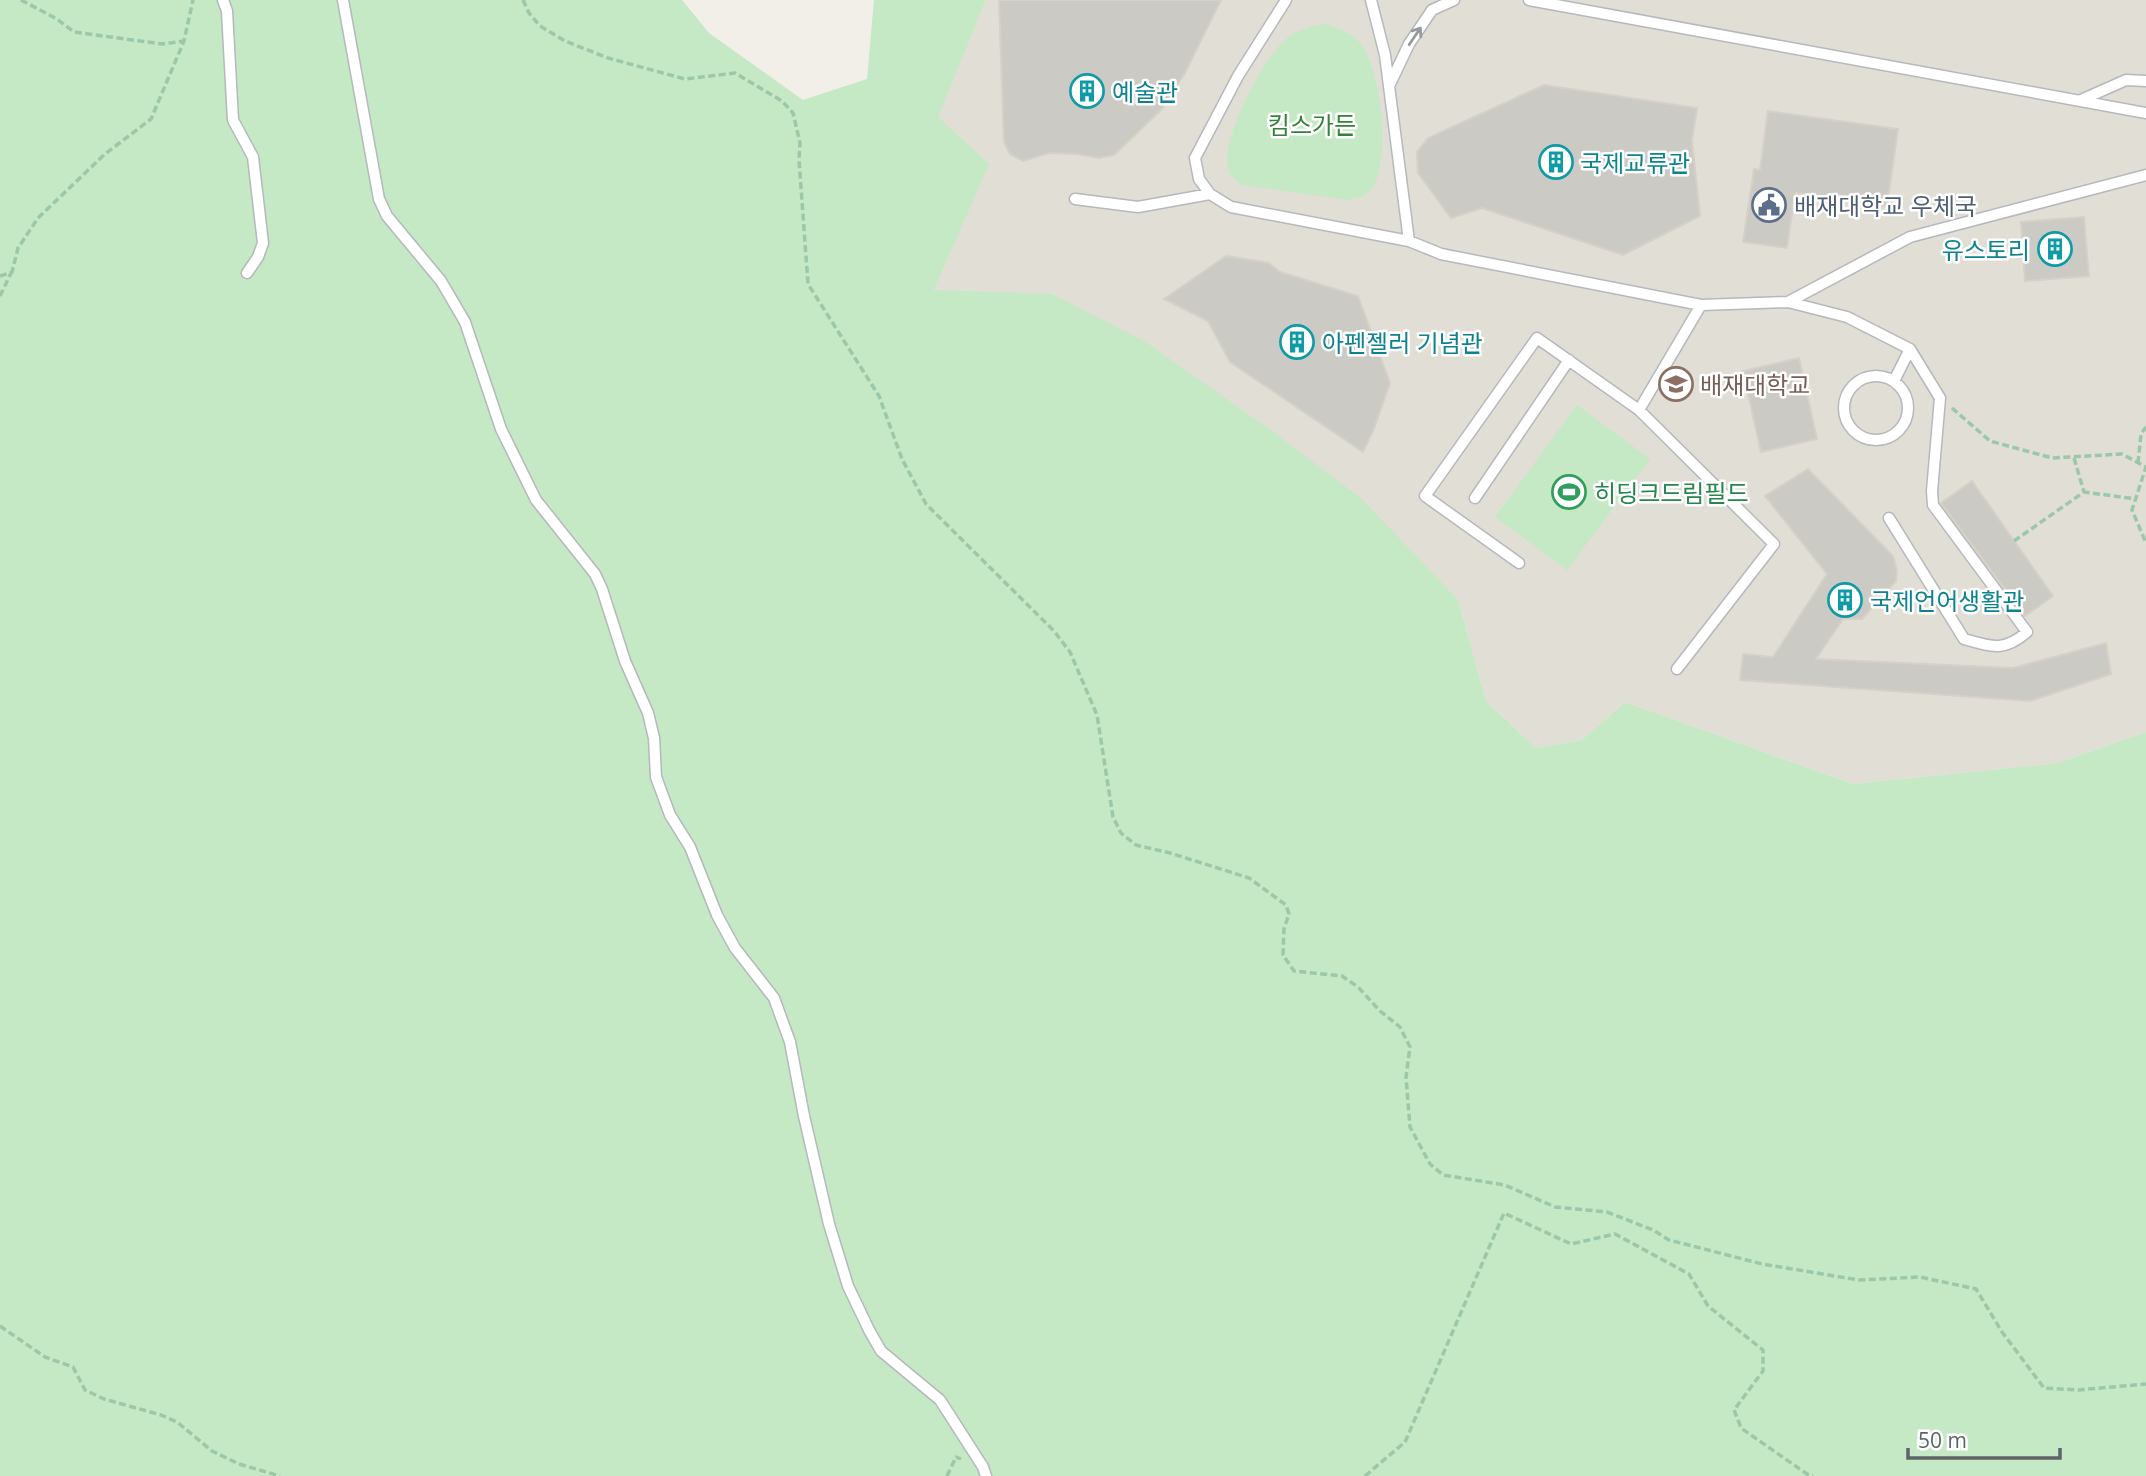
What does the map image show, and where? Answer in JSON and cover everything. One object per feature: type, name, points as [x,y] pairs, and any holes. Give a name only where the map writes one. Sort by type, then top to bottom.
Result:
[{"type":"lane","points":[[223,0],[227,11],[233,120],[253,157],[263,243],[258,257],[247,273]]},
{"type":"lane","points":[[343,0],[379,199],[387,216],[441,281],[465,322],[501,429],[536,500],[595,574],[603,589],[625,661],[648,713],[654,738],[656,777],[670,815],[690,847],[735,948],[774,998],[790,1042],[829,1224],[848,1286],[881,1351],[940,1400],[986,1476]]},
{"type":"lane","points":[[1286,0],[1238,76],[1195,158],[1199,179],[1210,194],[1231,207],[1409,241],[1441,254],[1701,305],[1788,302],[1847,317],[1910,349],[1940,398],[1931,491],[1933,505],[2027,632],[2013,645],[1989,646],[1965,639],[1889,518]]},
{"type":"lane","points":[[1371,0],[1390,85],[1409,241]]},
{"type":"lane","points":[[1390,85],[1409,44],[1432,10],[1454,0]]},
{"type":"lane","points":[[1529,0],[2146,113]]},
{"type":"lane","points":[[2081,101],[2126,80],[2146,81]]},
{"type":"lane","points":[[1788,302],[1910,237],[2146,175]]},
{"type":"lane","points":[[1075,199],[1138,207],[1210,194]]},
{"type":"lane","points":[[1639,410],[1701,305]]},
{"type":"lane","points":[[1519,563],[1425,496],[1537,338],[1639,410],[1774,544],[1677,669]]},
{"type":"lane","points":[[1894,382],[1910,349]]},
{"type":"lane","points":[[1475,498],[1569,360]]},
{"type":"lane","points":[[1873,376],[1894,382],[1901,389],[1907,408],[1901,427],[1893,435],[1873,440],[1855,432],[1844,414],[1847,393],[1863,379],[1873,376]]},
{"type":"path","points":[[22,0],[57,19],[74,32],[162,44],[184,41]]},
{"type":"path","points":[[0,296],[12,272],[18,248],[38,218],[105,154],[151,119],[184,41],[192,0]]},
{"type":"path","points":[[523,0],[540,26],[565,41],[608,58],[685,79],[735,73],[782,101],[793,114],[800,143],[808,284],[879,396],[902,459],[926,503],[1054,631],[1070,652],[1097,715],[1113,817],[1121,833],[1136,845],[1249,878],[1286,905],[1289,914],[1284,929],[1283,955],[1294,971],[1342,976],[1358,987],[1380,1011],[1400,1027],[1410,1047],[1406,1077],[1410,1127],[1436,1170],[1443,1175],[1504,1185],[1555,1207],[1607,1212],[1653,1230],[1669,1240],[1762,1264],[1859,1280],[1920,1277],[1976,1289],[2002,1332],[2044,1388],[2078,1390],[2146,1384]]},
{"type":"path","points":[[0,276],[12,272]]},
{"type":"path","points":[[1940,398],[1990,441],[2052,458],[2122,454],[2146,467],[2132,510],[2146,543]]},
{"type":"path","points":[[2138,463],[2141,434],[2146,427]]},
{"type":"path","points":[[2074,457],[2084,492]]},
{"type":"path","points":[[2014,541],[2084,492],[2136,499]]},
{"type":"path","points":[[1366,1476],[1405,1442],[1504,1213],[1572,1244],[1615,1234],[1689,1274],[1708,1306],[1763,1350],[1763,1371],[1734,1410],[1741,1428],[1813,1476]]},
{"type":"path","points":[[0,1326],[45,1357],[73,1367],[85,1390],[104,1399],[177,1422],[212,1451],[239,1464],[280,1476]]},
{"type":"path","points":[[947,1476],[956,1457]]},
{"type":"shaded area","name":"배재대학교","points":[[986,0],[2146,0],[2146,732],[2058,763],[1853,784],[1625,702],[1582,740],[1536,748],[1486,701],[1458,600],[934,290],[988,164],[937,117]]},
{"type":"green space","points":[[0,0],[682,0],[709,33],[803,100],[867,79],[874,0],[986,0],[938,117],[989,164],[934,290],[1052,294],[1144,341],[1268,428],[1362,499],[1458,600],[1486,701],[1536,748],[1582,740],[1625,702],[1853,784],[2058,763],[2146,732],[2146,1476],[0,1476]]},
{"type":"green space","name":"킴스가든","points":[[1327,24],[1347,32],[1360,42],[1375,77],[1381,115],[1382,153],[1373,188],[1360,197],[1348,200],[1242,185],[1227,168],[1228,150],[1239,114],[1258,75],[1280,45],[1291,35],[1309,27]]},
{"type":"green space","name":"히딩크드림필드","points":[[1577,405],[1650,459],[1567,570],[1495,517]]},
{"type":"building","name":"예술관","points":[[999,0],[1221,0],[1185,73],[1161,110],[1114,155],[1099,158],[1049,153],[1023,161],[1010,154],[1004,142]]},
{"type":"building","name":"국제교류관","points":[[1544,85],[1697,108],[1692,140],[1700,216],[1623,255],[1482,208],[1451,218],[1418,173],[1417,152],[1428,138]]},
{"type":"building","points":[[1768,111],[1898,129],[1887,206],[1795,193],[1787,248],[1743,242],[1754,169],[1760,170]]},
{"type":"building","name":"유스토리","points":[[2084,217],[2089,276],[2025,281],[2021,222]]},
{"type":"building","name":"아펜젤러 기념관","points":[[1226,256],[1269,263],[1280,272],[1358,296],[1390,383],[1363,452],[1230,362],[1208,321],[1164,299]]},
{"type":"building","points":[[1799,358],[1817,439],[1761,452],[1743,371]]},
{"type":"building","name":"국제언어생활관","points":[[1808,469],[1893,556],[1897,570],[1896,581],[1862,619],[1843,619],[1816,659],[2013,668],[2106,643],[2111,674],[2030,701],[1740,680],[1743,654],[1773,657],[1827,574],[1765,496]]},
{"type":"building","points":[[1972,481],[2053,596],[2025,616],[1941,503]]},
{"type":"place","name":"예술관","points":[[1087,91]]},
{"type":"place","name":"국제교류관","points":[[1556,162]]},
{"type":"place","name":"배재대학교 우체국","points":[[1769,205]]},
{"type":"place","name":"유스토리","points":[[2055,249]]},
{"type":"place","name":"아펜젤러 기념관","points":[[1297,342]]},
{"type":"place","name":"배재대학교","points":[[1676,384]]},
{"type":"place","name":"히딩크드림필드","points":[[1569,492]]},
{"type":"place","name":"국제언어생활관","points":[[1845,600]]}]
